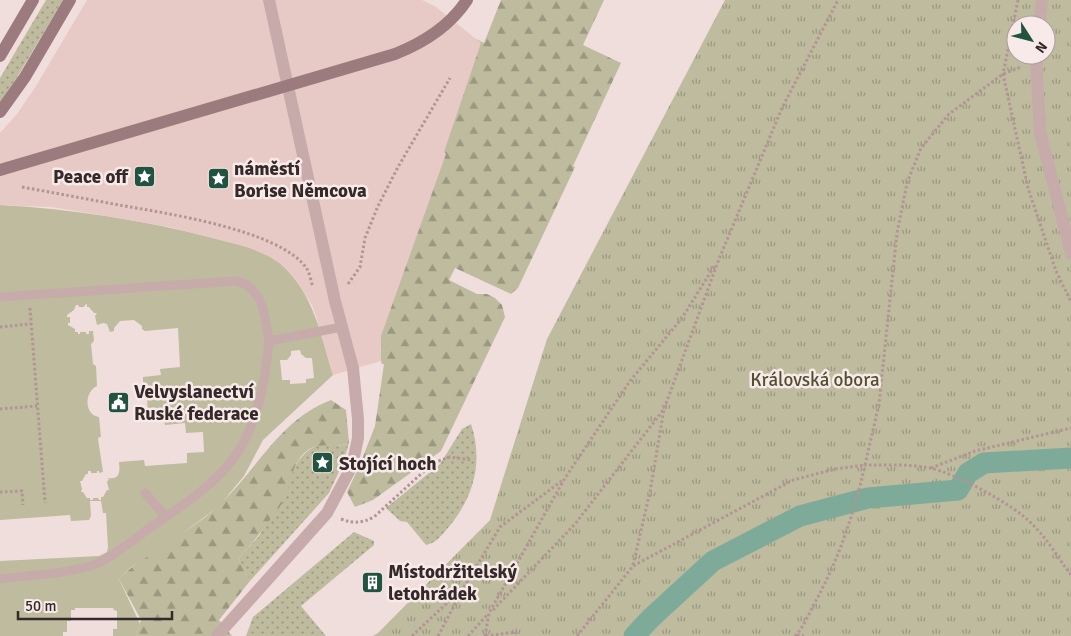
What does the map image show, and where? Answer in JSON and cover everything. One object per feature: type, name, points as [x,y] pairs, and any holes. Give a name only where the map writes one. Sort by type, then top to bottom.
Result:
[{"type":"street","points":[[0,56],[33,0]]},
{"type":"street","points":[[0,112],[25,77],[70,0]]},
{"type":"street","points":[[217,636],[228,630],[327,513],[352,466],[358,438],[353,368],[335,301],[270,0]]},
{"type":"street","points":[[0,170],[288,87],[409,49],[428,38],[451,19],[467,0]]},
{"type":"street","points":[[1040,15],[1042,0]]},
{"type":"street","points":[[1036,65],[1040,132],[1071,254]]},
{"type":"lane","points":[[0,297],[236,281],[250,286],[256,293],[262,305],[268,341],[262,388],[256,413],[233,459],[216,478],[166,517],[94,565],[55,573],[0,579]]},
{"type":"lane","points":[[268,341],[342,327]]},
{"type":"lane","points":[[144,493],[166,517]]},
{"type":"path","points":[[633,566],[650,492],[664,409],[719,259],[782,108],[838,0]]},
{"type":"path","points":[[1018,0],[1003,74],[1028,188],[1056,271],[1071,302]]},
{"type":"path","points":[[812,37],[817,40]]},
{"type":"path","points":[[804,636],[796,635],[828,579],[841,548],[860,488],[879,404],[897,233],[907,183],[921,148],[949,114],[1003,74],[1022,65]]},
{"type":"path","points":[[335,301],[360,267],[365,238],[378,206],[398,166],[450,78]]},
{"type":"path","points":[[22,187],[176,215],[229,228],[262,239],[282,249],[307,269]]},
{"type":"path","points":[[516,636],[516,632],[486,636],[489,613],[565,478],[630,381],[682,318],[719,259]]},
{"type":"path","points":[[29,295],[44,503]]},
{"type":"path","points":[[0,326],[31,324]]},
{"type":"path","points":[[0,409],[37,406]]},
{"type":"path","points":[[468,636],[575,524],[664,409]]},
{"type":"path","points":[[930,468],[975,451],[1071,428]]},
{"type":"path","points":[[356,524],[374,517],[433,463],[450,457],[472,460]]},
{"type":"path","points":[[578,636],[633,566],[793,480],[835,469],[865,465],[930,468],[955,476],[1012,508],[1032,523],[1071,575]]},
{"type":"path","points":[[438,636],[464,587],[500,527],[565,478]]},
{"type":"path","points":[[0,492],[22,491],[23,504]]},
{"type":"path","points":[[412,636],[464,587]]},
{"type":"green space","points":[[46,0],[63,0],[16,79],[0,102],[0,78]]},
{"type":"green space","points":[[501,0],[604,0],[583,45],[621,63],[518,288],[511,294],[455,268],[449,280],[477,294],[487,294],[495,298],[502,305],[505,317],[441,451],[373,500],[355,507],[347,492],[375,426],[384,364],[381,361],[367,283],[476,39],[484,43]]},
{"type":"green space","name":"Královská obora","points":[[725,0],[1071,0],[1071,636],[373,636],[490,520],[547,339]]},
{"type":"green space","points":[[0,205],[54,209],[107,216],[213,238],[268,255],[294,277],[315,317],[333,375],[263,440],[244,476],[219,506],[175,539],[130,568],[119,579],[140,624],[136,636],[113,636],[113,629],[117,629],[117,611],[113,608],[75,608],[75,610],[71,610],[71,621],[67,621],[67,632],[63,632],[63,636],[0,636],[0,561],[99,556],[107,552],[108,547],[106,513],[103,513],[101,501],[90,501],[91,516],[89,520],[71,521],[70,515],[0,520]],"holes":[[[87,304],[87,307],[94,313],[97,313],[95,316],[97,325],[107,324],[110,332],[114,331],[114,328],[120,321],[134,320],[145,331],[178,328],[180,367],[160,369],[161,375],[143,377],[143,382],[146,383],[148,414],[145,414],[146,420],[164,419],[165,425],[185,423],[186,433],[203,432],[204,452],[187,453],[187,463],[145,466],[144,460],[119,462],[118,474],[114,478],[107,478],[109,479],[107,482],[109,490],[101,497],[101,500],[98,498],[93,498],[93,500],[87,498],[81,492],[80,481],[88,474],[88,471],[91,471],[91,473],[103,472],[98,439],[101,437],[99,417],[94,415],[88,408],[90,393],[97,386],[96,366],[93,364],[91,344],[94,341],[93,331],[89,331],[89,334],[86,334],[86,332],[78,334],[78,332],[75,332],[75,329],[68,325],[70,317],[67,317],[76,305],[84,307]],[[300,350],[301,354],[306,358],[312,358],[314,378],[306,379],[306,383],[290,384],[290,380],[282,380],[280,360],[287,360],[291,355],[291,351]]]},
{"type":"green space","points":[[331,400],[346,410],[349,443],[313,447],[303,455],[293,472],[283,502],[238,559],[250,581],[219,620],[232,636],[136,636],[141,620],[119,579],[143,559],[195,525],[219,505],[283,433],[313,409]]},
{"type":"green space","points":[[471,424],[475,438],[476,453],[474,480],[464,505],[456,517],[440,537],[426,545],[407,522],[400,521],[386,508],[440,464],[462,429]]},
{"type":"green space","points":[[349,443],[343,463],[329,493],[250,581],[238,559],[259,536],[298,461],[315,446]]},
{"type":"green space","points":[[354,532],[374,541],[374,545],[301,606],[326,636],[246,636],[253,617]]},
{"type":"shaded area","name":"náměstí Borise Němcova","points":[[87,0],[422,0],[436,7],[481,43],[444,152],[446,154],[381,336],[381,361],[333,375],[312,305],[298,283],[283,265],[247,247],[169,227],[101,215],[51,207],[0,205],[0,133],[17,114],[36,86]]},
{"type":"waterway","points":[[634,636],[713,561],[800,516],[868,498],[958,490],[968,473],[984,463],[1071,458]]},
{"type":"place","name":"Peace off","points":[[144,176]]},
{"type":"place","name":"náměstí Borise Němcova","points":[[218,179]]},
{"type":"place","name":"Velvyslanectví Ruské federace","points":[[118,402]]},
{"type":"place","name":"Stojící hoch","points":[[323,463]]},
{"type":"place","name":"Místodržitelský letohrádek","points":[[372,582]]}]
